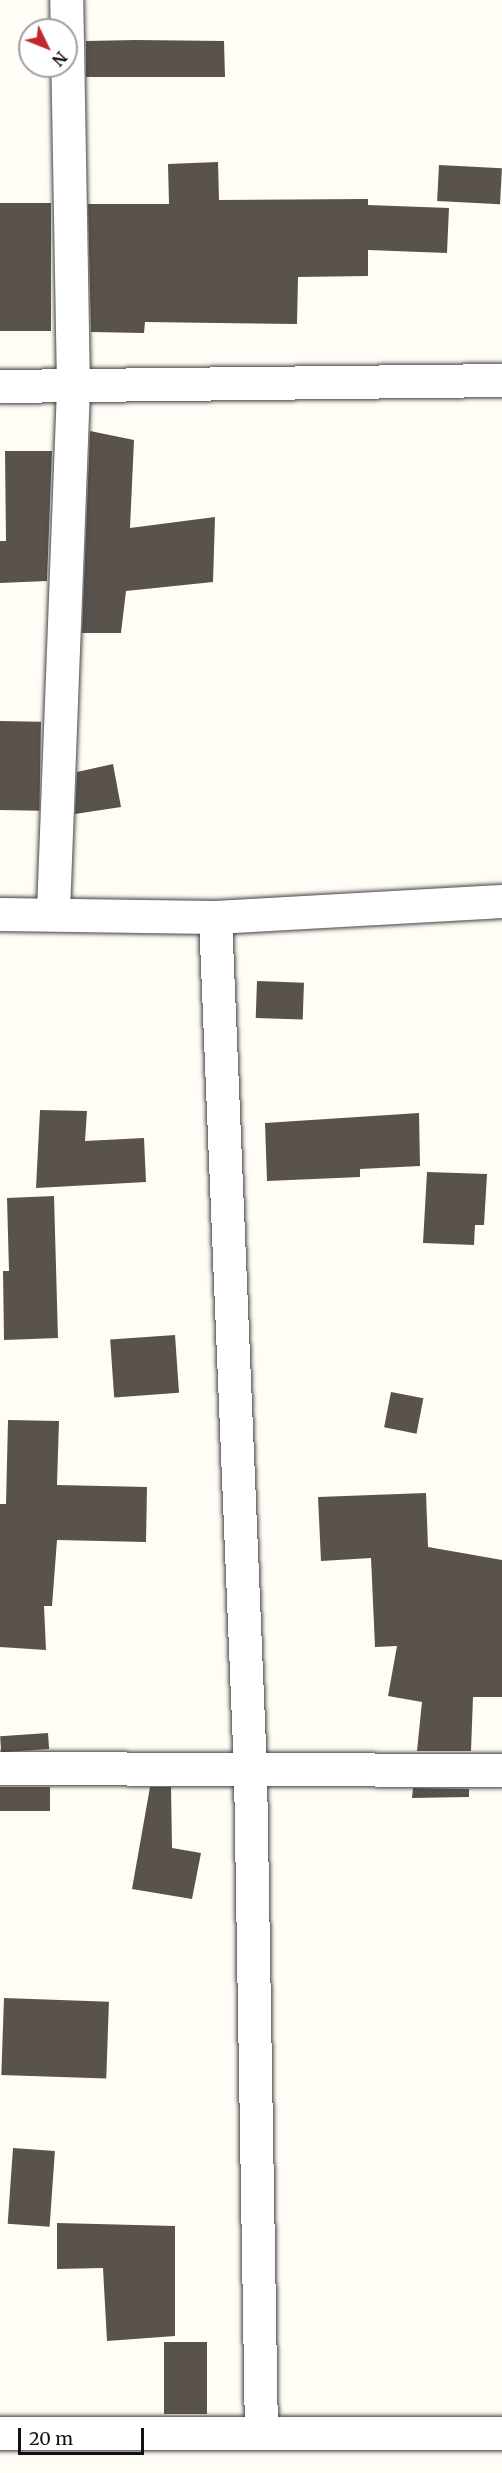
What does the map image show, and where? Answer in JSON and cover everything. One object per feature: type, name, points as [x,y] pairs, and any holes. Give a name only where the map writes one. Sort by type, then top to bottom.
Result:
[{"type":"street","points":[[53,911],[73,387],[66,0]]},
{"type":"street","points":[[0,386],[73,387],[502,380]]},
{"type":"street","points":[[0,914],[53,911],[215,917],[502,901]]},
{"type":"street","points":[[215,917],[250,1770],[261,2432]]},
{"type":"street","points":[[0,1768],[502,1770]]},
{"type":"street","points":[[0,2433],[502,2433]]},
{"type":"building","points":[[86,41],[224,41],[225,77],[86,77]]},
{"type":"building","points":[[218,162],[219,200],[368,199],[368,205],[449,208],[447,253],[368,250],[368,276],[298,277],[297,324],[145,322],[144,333],[91,332],[88,204],[169,204],[168,164]]},
{"type":"building","points":[[439,165],[502,168],[500,204],[437,201]]},
{"type":"building","points":[[0,203],[51,203],[51,331],[0,331]]},
{"type":"building","points":[[90,431],[134,440],[130,528],[215,517],[213,582],[126,591],[121,633],[82,633]]},
{"type":"building","points":[[5,451],[52,451],[47,581],[0,583],[0,541],[6,541]]},
{"type":"building","points":[[0,721],[41,722],[39,811],[0,810]]},
{"type":"building","points":[[113,764],[121,807],[75,814],[77,772]]},
{"type":"building","points":[[257,981],[304,983],[303,1020],[256,1018]]},
{"type":"building","points":[[40,1110],[87,1111],[85,1141],[144,1138],[146,1182],[36,1188]]},
{"type":"building","points":[[419,1113],[420,1166],[360,1169],[360,1177],[267,1181],[265,1123]]},
{"type":"building","points":[[427,1172],[487,1174],[484,1225],[475,1225],[474,1245],[423,1243]]},
{"type":"building","points":[[54,1196],[58,1338],[4,1340],[3,1271],[9,1271],[7,1198]]},
{"type":"building","points":[[175,1335],[179,1393],[114,1397],[110,1340]]},
{"type":"building","points":[[391,1392],[423,1398],[417,1434],[384,1427]]},
{"type":"building","points":[[8,1420],[59,1421],[57,1485],[147,1487],[146,1542],[57,1540],[52,1606],[44,1606],[46,1650],[0,1647],[0,1504],[6,1504]]},
{"type":"building","points":[[426,1493],[428,1547],[502,1560],[502,1697],[473,1697],[471,1751],[417,1751],[422,1702],[388,1696],[397,1646],[375,1647],[371,1558],[321,1561],[318,1497]]},
{"type":"building","points":[[48,1733],[49,1749],[1,1752],[0,1736]]},
{"type":"building","points":[[0,1787],[50,1787],[50,1811],[0,1811]]},
{"type":"building","points":[[150,1787],[171,1787],[172,1848],[201,1853],[192,1899],[132,1889]]},
{"type":"building","points":[[413,1788],[469,1789],[469,1797],[412,1798]]},
{"type":"building","points":[[4,1998],[109,2002],[106,2079],[1,2075]]},
{"type":"building","points":[[13,2148],[55,2151],[50,2227],[8,2224]]},
{"type":"building","points":[[57,2223],[175,2226],[175,2336],[107,2341],[103,2268],[57,2269]]},
{"type":"building","points":[[164,2342],[207,2342],[207,2414],[164,2414]]}]
